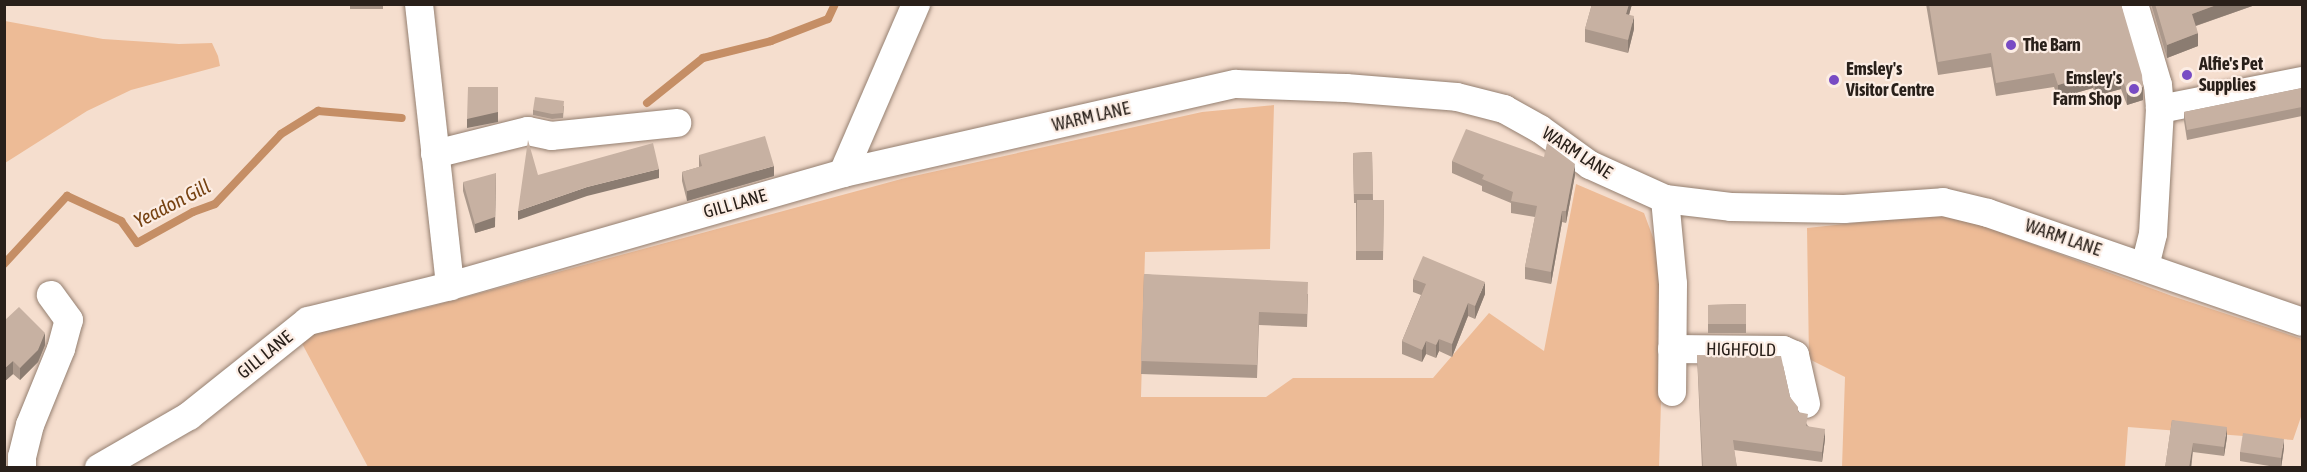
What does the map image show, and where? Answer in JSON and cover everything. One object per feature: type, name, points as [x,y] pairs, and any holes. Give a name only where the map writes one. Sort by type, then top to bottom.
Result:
[{"type":"street","points":[[843,173],[916,4]]},
{"type":"street","points":[[2134,4],[2158,85],[2160,109],[2152,234],[2145,267]]},
{"type":"street","points":[[420,12],[450,286]]},
{"type":"street","points":[[2160,109],[2302,81]]},
{"type":"street","name":"WARM LANE","points":[[843,173],[1236,84],[1457,97],[1504,109],[1540,129],[1590,165],[1665,199],[1731,207],[1821,208],[1943,202],[1988,213],[2302,322]]},
{"type":"street","points":[[435,154],[528,131],[551,136],[677,123]]},
{"type":"street","name":"GILL LANE","points":[[99,468],[189,416],[308,321],[450,286],[843,173]]},
{"type":"street","points":[[1665,199],[1673,284],[1672,392]]},
{"type":"street","points":[[22,468],[22,457],[30,425],[61,349],[69,320],[51,295]]},
{"type":"street","name":"HIGHFOLD","points":[[1672,349],[1783,350],[1795,354],[1806,404]]},
{"type":"shaded area","points":[[5,21],[103,39],[179,44],[212,43],[220,66],[131,90],[87,111],[5,163]]},
{"type":"shaded area","points":[[1274,105],[1270,249],[1145,252],[1141,397],[1266,397],[1293,378],[1433,378],[1489,313],[1544,351],[1576,184],[1644,213],[1665,270],[1659,468],[368,467],[298,336],[425,308],[905,178],[1202,112]]},
{"type":"shaded area","points":[[1949,213],[2172,296],[2302,339],[2302,414],[2293,440],[2128,427],[2125,467],[1842,467],[1845,377],[1809,359],[1807,228]]},
{"type":"building","points":[[1592,4],[1629,4],[1626,14],[1634,16],[1628,40],[1585,29]]},
{"type":"building","points":[[1929,4],[2121,4],[2142,75],[2143,87],[2127,92],[2121,75],[2095,83],[2093,75],[2058,85],[2054,73],[1996,83],[1991,53],[1938,62]]},
{"type":"building","points":[[2155,4],[2219,4],[2192,14],[2198,33],[2167,45]]},
{"type":"building","points":[[468,87],[498,87],[498,112],[467,119]]},
{"type":"building","points":[[2302,88],[2302,107],[2187,130],[2184,112]]},
{"type":"building","points":[[535,97],[564,101],[563,113],[552,114],[533,110]]},
{"type":"building","points":[[1466,129],[1544,157],[1547,143],[1575,164],[1566,211],[1562,211],[1551,272],[1525,267],[1537,206],[1511,201],[1513,192],[1482,179],[1484,175],[1452,161]]},
{"type":"building","points":[[765,136],[774,166],[687,191],[682,172],[702,166],[699,155]]},
{"type":"building","points":[[528,140],[538,175],[653,143],[659,169],[587,187],[518,211]]},
{"type":"building","points":[[1372,152],[1373,194],[1354,194],[1353,153]]},
{"type":"building","points":[[496,173],[495,217],[475,224],[463,182]]},
{"type":"building","points":[[1357,200],[1384,200],[1383,251],[1356,251]]},
{"type":"building","points":[[1423,256],[1485,282],[1475,306],[1468,303],[1452,344],[1439,339],[1436,345],[1426,341],[1422,350],[1402,341],[1426,284],[1413,279]]},
{"type":"building","points":[[1144,274],[1308,282],[1307,314],[1259,312],[1257,365],[1141,361]]},
{"type":"building","points":[[1746,304],[1746,324],[1708,324],[1708,305]]},
{"type":"building","points":[[19,307],[45,333],[38,350],[20,368],[13,361],[4,369],[4,321]]},
{"type":"building","points":[[1697,355],[1781,356],[1790,397],[1798,407],[1798,412],[1808,414],[1806,426],[1825,429],[1822,452],[1733,440],[1737,468],[1703,468]]},
{"type":"building","points":[[2172,420],[2227,427],[2224,447],[2193,443],[2189,468],[2165,468]]},
{"type":"building","points":[[2243,433],[2284,439],[2281,458],[2240,452]]},
{"type":"waterway","name":"Yeadon Gill","points":[[647,103],[703,58],[771,41],[828,19],[835,4]]},
{"type":"waterway","name":"Yeadon Gill","points":[[4,264],[67,196],[121,221],[137,243],[193,212],[215,204],[281,134],[318,111],[402,118]]},
{"type":"place","name":"The Barn","points":[[2011,45]]},
{"type":"place","name":"Alfie's Pet Supplies","points":[[2187,75]]},
{"type":"place","name":"Emsley's Visitor Centre","points":[[1834,80]]},
{"type":"place","name":"Emsley's Farm Shop","points":[[2134,89]]}]
